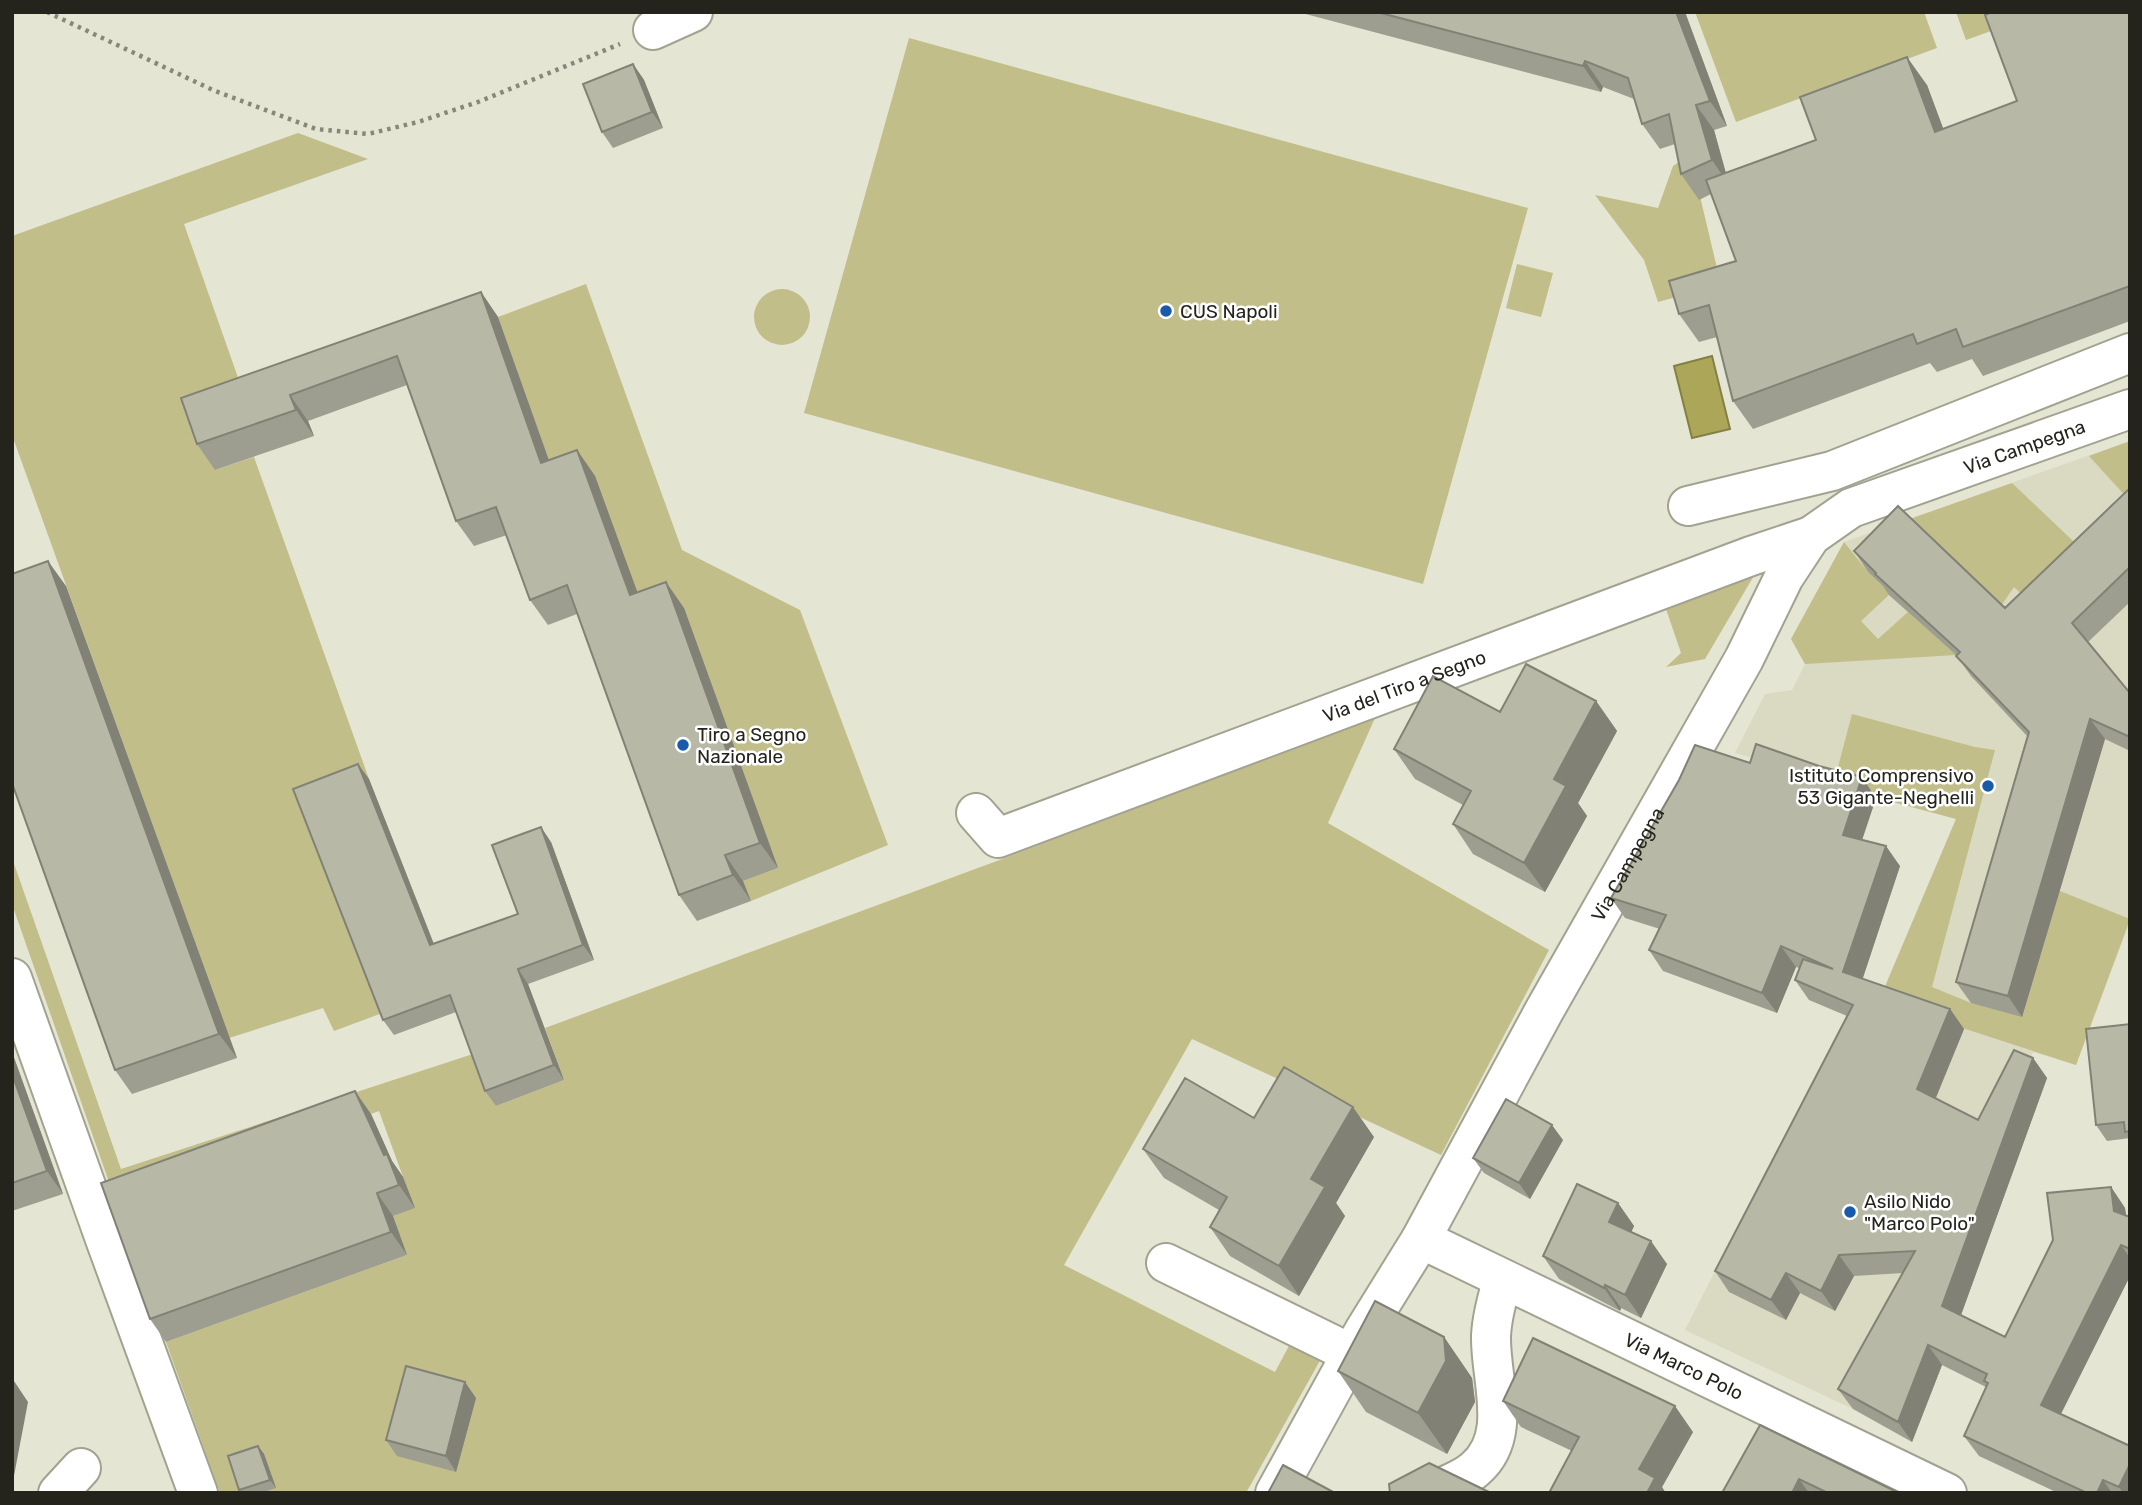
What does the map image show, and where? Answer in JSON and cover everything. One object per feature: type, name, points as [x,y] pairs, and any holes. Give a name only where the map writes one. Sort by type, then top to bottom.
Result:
[{"type":"street","points":[[653,30],[693,12]]},
{"type":"street","points":[[1688,506],[1832,471],[2130,353]]},
{"type":"street","name":"Via Campegna","points":[[1275,1493],[1352,1354],[1421,1239],[1544,1011],[1744,659],[1784,578],[1811,536],[1851,508],[2130,409]]},
{"type":"street","name":"Via del Tiro a Segno","points":[[987,825],[1811,536]]},
{"type":"street","points":[[12,978],[104,1240],[198,1493]]},
{"type":"street","name":"Via Marco Polo","points":[[1421,1239],[1947,1493]]},
{"type":"street","points":[[1166,1263],[1352,1354]]},
{"type":"street","points":[[1433,1493],[1476,1469],[1495,1441],[1498,1423],[1491,1337],[1494,1307],[1503,1279]]},
{"type":"path","points":[[47,12],[215,91],[316,129],[368,134],[418,122],[478,102],[653,30]]},
{"type":"shaded area","points":[[1695,12],[1924,12],[1937,48],[1736,122]]},
{"type":"shaded area","points":[[1956,12],[2044,12],[1966,40]]},
{"type":"shaded area","name":"CUS Napoli","points":[[909,38],[1528,208],[1423,584],[804,413]]},
{"type":"shaded area","points":[[298,133],[368,159],[184,224],[248,406],[215,470],[254,457],[369,779],[304,804],[385,1012],[334,1031],[323,1008],[229,1038],[12,435],[12,236]]},
{"type":"shaded area","points":[[1690,154],[1721,285],[1658,302],[1644,260],[1595,195],[1658,208],[1673,166]]},
{"type":"shaded area","points":[[1517,264],[1553,273],[1541,317],[1506,308]]},
{"type":"shaded area","points":[[586,284],[682,550],[800,610],[888,845],[751,901],[743,881],[778,868],[648,621],[559,489],[498,317]]},
{"type":"shaded area","points":[[782,289],[797,294],[805,302],[810,317],[805,332],[797,340],[782,345],[767,340],[759,332],[754,317],[759,302],[767,294]]},
{"type":"shaded area","points":[[1712,356],[1730,429],[1692,438],[1674,366]]},
{"type":"shaded area","name":"Istituto Comprensivo 53 Gigante-Neghelli","points":[[2130,441],[2130,922],[2076,1065],[2033,1052],[2016,1094],[1853,1409],[1685,1330],[1857,994],[1879,1000],[1956,819],[1735,753],[1765,694],[1792,690],[1805,664],[1791,639],[1844,542]]},
{"type":"shaded area","points":[[2130,441],[2130,501],[2089,456]]},
{"type":"shaded area","points":[[2012,483],[2092,559],[2038,610],[2014,587],[1999,609],[1907,520]]},
{"type":"shaded area","points":[[1844,542],[1868,572],[1891,593],[1861,621],[1878,639],[1908,612],[1956,655],[1805,664],[1791,639]]},
{"type":"shaded area","points":[[1755,574],[1705,659],[1666,667],[1681,653],[1666,609]]},
{"type":"shaded area","points":[[1852,714],[1995,750],[1932,987],[1971,1003],[2060,891],[2130,919],[2076,1065],[1898,1007],[1878,1003],[1956,819],[1833,786]]},
{"type":"shaded area","points":[[1375,718],[1328,823],[1549,950],[1441,1155],[1192,1039],[1064,1265],[1275,1372],[1291,1342],[1322,1357],[1246,1493],[220,1493],[166,1342],[407,1255],[393,1216],[414,1207],[379,1111],[117,1205],[12,904],[12,858],[121,1169],[476,1053],[496,1106],[564,1080],[545,1028]]},
{"type":"building","points":[[1377,12],[1676,12],[1710,101],[1696,105],[1712,160],[1681,174],[1669,114],[1642,124],[1628,78],[1585,61],[1583,66]]},
{"type":"building","points":[[1991,12],[2130,12],[2130,286],[1963,347],[1956,329],[1917,344],[1913,334],[1733,401],[1709,305],[1679,314],[1669,281],[1736,261],[1706,180],[1816,140],[1800,97],[1907,57],[1935,132],[2017,101],[1985,15]]},
{"type":"building","points":[[633,64],[652,112],[602,132],[583,84]]},
{"type":"building","points":[[481,292],[541,463],[577,450],[630,595],[666,582],[760,843],[725,855],[733,875],[679,895],[567,585],[530,600],[496,507],[456,521],[397,356],[290,395],[296,410],[197,444],[181,398]]},
{"type":"building","points":[[2130,488],[2130,567],[2072,623],[2130,693],[2130,737],[2090,719],[2008,996],[1956,982],[2029,732],[1956,656],[1960,652],[1875,574],[1854,551],[1898,506],[2005,608]]},
{"type":"building","points":[[48,561],[219,1034],[115,1070],[12,783],[12,574]]},
{"type":"building","points":[[1526,664],[1596,701],[1554,779],[1566,786],[1524,863],[1453,824],[1471,791],[1394,749],[1433,676],[1500,712]]},
{"type":"building","points":[[1756,744],[1819,766],[1862,777],[1843,835],[1886,846],[1843,972],[1950,1009],[1917,1089],[1978,1120],[2014,1050],[2033,1058],[1942,1306],[2005,1337],[2053,1240],[2047,1193],[2111,1187],[2114,1211],[2130,1217],[2130,1249],[2121,1245],[2041,1405],[2130,1446],[2130,1464],[2119,1487],[2103,1480],[2097,1493],[2087,1493],[1964,1436],[1988,1383],[1984,1381],[1987,1374],[1928,1345],[1898,1422],[1838,1389],[1915,1251],[1839,1255],[1821,1291],[1786,1273],[1771,1300],[1715,1271],[1853,1005],[1795,980],[1803,959],[1833,969],[1781,946],[1762,993],[1649,950],[1666,915],[1611,898],[1679,780],[1695,745],[1750,763]]},
{"type":"building","points":[[358,764],[430,945],[518,914],[492,845],[541,827],[583,945],[518,969],[554,1065],[485,1091],[450,995],[383,1020],[293,789]]},
{"type":"building","points":[[2130,1024],[2130,1131],[2125,1132],[2124,1122],[2096,1125],[2086,1029]]},
{"type":"building","points":[[1284,1067],[1353,1107],[1311,1179],[1325,1187],[1279,1266],[1210,1227],[1227,1197],[1143,1149],[1185,1078],[1254,1118]]},
{"type":"building","points":[[12,1074],[47,1171],[12,1183]]},
{"type":"building","points":[[355,1091],[384,1155],[387,1154],[399,1185],[377,1193],[391,1232],[150,1319],[101,1183]]},
{"type":"building","points":[[1506,1099],[1552,1125],[1519,1183],[1473,1158]]},
{"type":"building","points":[[1577,1184],[1618,1203],[1609,1222],[1651,1241],[1625,1295],[1605,1285],[1604,1288],[1543,1256]]},
{"type":"building","points":[[1375,1301],[1444,1337],[1446,1361],[1418,1413],[1338,1371]]},
{"type":"building","points":[[1533,1338],[1675,1406],[1639,1469],[1655,1478],[1647,1493],[1549,1493],[1579,1437],[1503,1401]]},
{"type":"building","points":[[406,1366],[465,1382],[446,1456],[386,1440]]},
{"type":"building","points":[[1760,1425],[1899,1493],[1828,1493],[1799,1479],[1792,1493],[1722,1493]]},
{"type":"building","points":[[258,1446],[270,1480],[239,1490],[228,1456]]},
{"type":"building","points":[[1429,1463],[1491,1493],[1390,1493],[1389,1484]]},
{"type":"building","points":[[1283,1465],[1335,1493],[1268,1493]]},
{"type":"place","name":"CUS Napoli","points":[[1166,311]]},
{"type":"place","name":"Tiro a Segno Nazionale","points":[[683,745]]},
{"type":"place","name":"Istituto Comprensivo 53 Gigante-Neghelli","points":[[1988,786]]},
{"type":"place","name":"Asilo Nido \"Marco Polo\"","points":[[1850,1212]]}]
